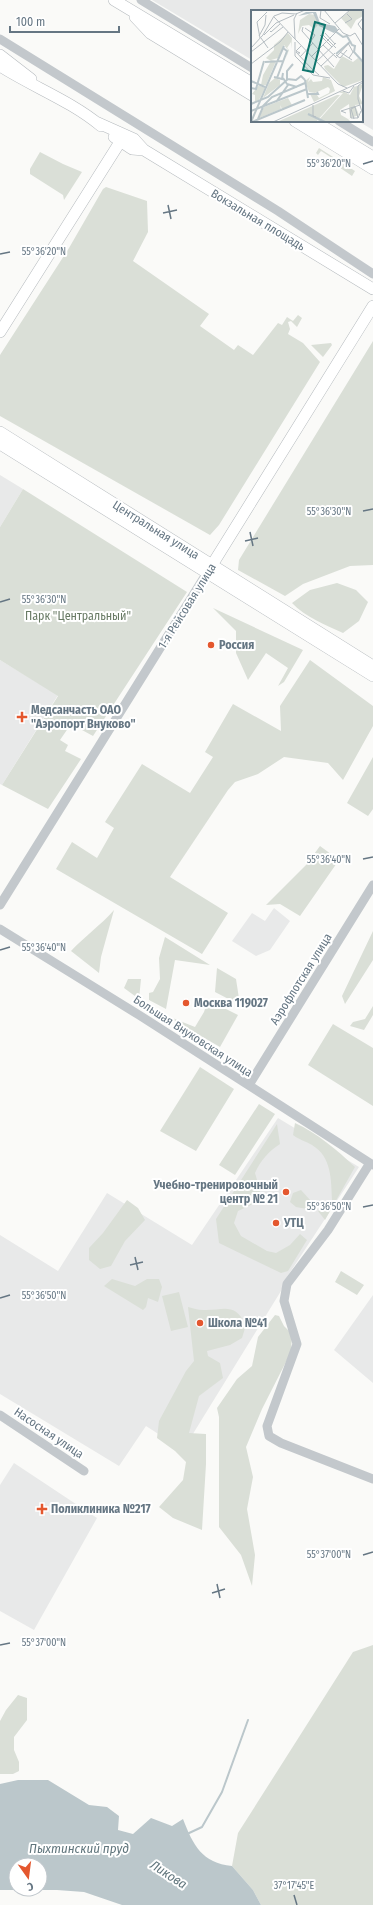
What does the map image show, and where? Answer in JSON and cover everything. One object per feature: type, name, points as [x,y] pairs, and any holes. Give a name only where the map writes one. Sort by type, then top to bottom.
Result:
[{"type":"main road","points":[[114,0],[251,82]]},
{"type":"main road","points":[[127,9],[150,33],[251,94]]},
{"type":"main road","points":[[0,55],[52,95]]},
{"type":"main road","name":"Вокзальная площадь","points":[[0,66],[96,122],[134,139],[144,150],[373,289]]},
{"type":"main road","name":"Вокзальная площадь","points":[[96,122],[120,142],[132,149],[144,150]]},
{"type":"main road","points":[[297,122],[373,168]]},
{"type":"main road","points":[[316,122],[373,157]]},
{"type":"main road","points":[[0,332],[120,142]]},
{"type":"main road","name":"1-я Рейсовая улица","points":[[210,569],[373,306]]},
{"type":"main road","name":"Центральная улица","points":[[0,432],[373,676]]},
{"type":"main road","name":"Центральная улица","points":[[0,444],[373,666]]},
{"type":"street","points":[[141,0],[251,67]]},
{"type":"street","points":[[0,39],[278,211],[373,274]]},
{"type":"street","points":[[341,122],[373,142]]},
{"type":"street","name":"1-я Рейсовая улица","points":[[0,905],[210,569]]},
{"type":"street","name":"Аэрофлотская улица","points":[[249,1085],[373,885]]},
{"type":"street","name":"Большая Внуковская улица","points":[[0,929],[372,1164]]},
{"type":"street","points":[[372,1164],[328,1230],[287,1284],[284,1301],[297,1344],[267,1426],[269,1436],[281,1443],[373,1479]]},
{"type":"street","name":"Насосная улица","points":[[0,1415],[84,1471]]},
{"type":"shaded area","points":[[152,0],[373,0],[373,130],[360,122],[363,122],[363,10],[251,10],[251,59]]},
{"type":"shaded area","points":[[0,475],[23,489],[0,527]]},
{"type":"shaded area","name":"Медсанчасть ОАО \"Аэропорт Внуково\"","points":[[0,660],[58,695],[2,785],[0,784]]},
{"type":"shaded area","points":[[274,908],[290,921],[270,950],[256,956],[232,941],[252,913],[265,921]]},
{"type":"shaded area","points":[[278,1118],[359,1167],[285,1280],[281,1291],[183,1450],[146,1426],[119,1466],[0,1394],[0,1235],[58,1271],[107,1193],[192,1245]]},
{"type":"shaded area","points":[[373,1295],[373,1383],[334,1350]]},
{"type":"shaded area","name":"Поликлиника №217","points":[[14,1463],[97,1518],[34,1630],[0,1611],[0,1485]]},
{"type":"green space","points":[[319,148],[355,171],[352,176],[330,161],[332,158],[321,151],[318,155],[316,153]]},
{"type":"green space","points":[[40,152],[82,172],[64,200],[63,195],[30,174],[30,169]]},
{"type":"green space","points":[[106,187],[147,201],[148,232],[133,261],[209,314],[200,326],[234,350],[238,345],[253,355],[278,323],[282,325],[287,317],[293,321],[298,315],[302,318],[297,327],[291,321],[288,322],[290,329],[288,334],[303,343],[320,362],[219,525],[210,535],[0,416],[0,355],[69,248],[103,189]]},
{"type":"green space","points":[[373,341],[373,565],[350,566],[303,584],[285,596],[238,570],[239,560]]},
{"type":"green space","points":[[331,343],[332,345],[323,357],[311,345]]},
{"type":"green space","name":"Парк \"Центральный\"","points":[[23,489],[187,592],[93,736],[71,724],[60,740],[68,745],[65,751],[81,759],[48,809],[2,785],[58,696],[0,660],[0,527]]},
{"type":"green space","points":[[337,583],[356,590],[368,602],[359,621],[343,633],[309,617],[292,603],[310,590]]},
{"type":"green space","points":[[213,608],[303,650],[284,682],[278,686],[288,668],[266,653],[248,680],[236,653],[236,631]]},
{"type":"green space","points":[[310,660],[373,706],[373,726],[343,780],[328,763],[284,757],[258,774],[235,782],[228,790],[170,877],[228,913],[202,954],[56,869],[72,842],[97,858],[114,828],[105,822],[142,764],[190,793],[213,757],[205,752],[233,704],[281,731],[280,706]]},
{"type":"green space","points":[[373,757],[373,809],[368,816],[347,803]]},
{"type":"green space","points":[[320,846],[339,860],[300,916],[280,904],[266,905],[306,865]]},
{"type":"green space","points":[[114,910],[101,957],[99,973],[71,951]]},
{"type":"green space","points":[[373,931],[373,960],[345,1004],[342,996]]},
{"type":"green space","points":[[165,937],[210,965],[175,960],[166,1009],[149,1000],[149,993],[153,992],[160,979],[159,958]]},
{"type":"green space","points":[[217,968],[236,979],[240,1005],[215,992]]},
{"type":"green space","points":[[128,979],[141,979],[139,999],[124,988]]},
{"type":"green space","points":[[208,1000],[238,1015],[220,1047],[165,1015],[195,1027],[204,1012]]},
{"type":"green space","points":[[373,1006],[373,1015],[364,1030],[350,1026],[353,1022],[365,1019]]},
{"type":"green space","points":[[333,1024],[373,1048],[373,1106],[308,1065]]},
{"type":"green space","points":[[200,1067],[234,1089],[196,1151],[160,1131]]},
{"type":"green space","points":[[259,1104],[275,1114],[235,1175],[219,1165]]},
{"type":"green space","points":[[295,1123],[326,1142],[355,1167],[325,1220],[318,1211],[324,1209],[332,1200],[331,1177],[327,1162],[319,1150],[293,1135]]},
{"type":"green space","points":[[277,1124],[280,1144],[265,1157],[255,1173],[260,1190],[259,1198],[251,1205],[238,1211],[234,1223],[241,1236],[267,1251],[276,1253],[290,1245],[300,1234],[307,1240],[288,1271],[281,1273],[219,1243],[216,1219]]},
{"type":"green space","points":[[301,1190],[311,1201],[307,1209],[296,1207],[290,1202],[293,1193]]},
{"type":"green space","points":[[127,1200],[138,1208],[145,1220],[125,1241],[111,1266],[100,1269],[89,1260],[89,1248],[103,1233]]},
{"type":"green space","points":[[341,1271],[364,1285],[357,1295],[335,1282]]},
{"type":"green space","points":[[112,1279],[135,1286],[147,1279],[159,1279],[162,1287],[158,1302],[148,1298],[146,1307],[143,1310],[104,1286]]},
{"type":"green space","points":[[179,1292],[188,1327],[171,1331],[162,1296]]},
{"type":"green space","points":[[188,1307],[201,1310],[232,1310],[242,1318],[246,1325],[242,1338],[230,1345],[207,1351],[208,1356],[220,1363],[223,1378],[199,1396],[189,1433],[206,1434],[206,1464],[202,1530],[173,1518],[159,1507],[183,1480],[186,1462],[175,1451],[157,1438],[159,1421],[186,1371],[194,1361]]},
{"type":"green space","points":[[275,1315],[279,1316],[284,1326],[292,1334],[291,1352],[262,1409],[246,1447],[253,1477],[247,1509],[255,1555],[252,1586],[241,1555],[219,1527],[219,1417],[217,1408],[237,1379],[252,1366],[258,1337]]},
{"type":"green space","points":[[373,1645],[373,1905],[261,1905],[253,1890],[232,1866],[238,1833],[353,1652]]},
{"type":"green space","points":[[18,1695],[27,1698],[27,1720],[14,1737],[14,1750],[19,1762],[19,1771],[13,1774],[0,1774],[0,1721],[6,1710]]},
{"type":"water","name":"Пыхтинский пруд","points":[[18,1780],[48,1780],[89,1805],[107,1807],[119,1816],[118,1830],[133,1834],[151,1818],[172,1826],[183,1819],[195,1845],[200,1851],[213,1861],[232,1866],[253,1890],[261,1905],[122,1905],[84,1892],[48,1890],[48,1857],[8,1857],[8,1890],[0,1890],[0,1784]]},
{"type":"waterway","points":[[187,1834],[202,1827],[222,1792],[248,1720]]},
{"type":"place","name":"Россия","points":[[211,645]]},
{"type":"place","name":"Медсанчасть ОАО \"Аэропорт Внуково\"","points":[[22,717]]},
{"type":"place","name":"Москва 119027","points":[[186,1003]]},
{"type":"place","name":"Учебно-тренировочный центр № 21","points":[[286,1192]]},
{"type":"place","name":"УТЦ","points":[[276,1223]]},
{"type":"place","name":"Школа №41","points":[[200,1323]]},
{"type":"place","name":"Поликлиника №217","points":[[42,1509]]},
{"type":"water label","name":"Ликова","points":[[169,1874]]}]
